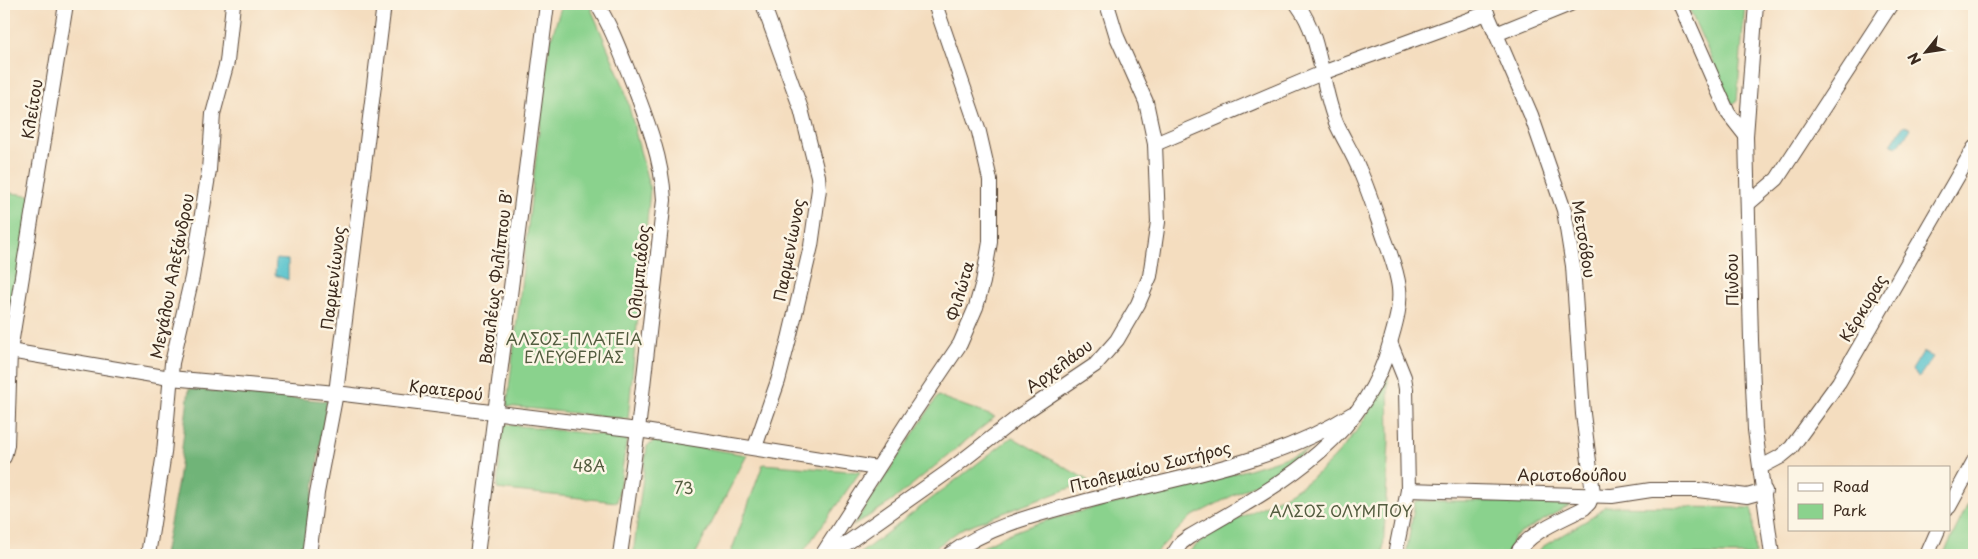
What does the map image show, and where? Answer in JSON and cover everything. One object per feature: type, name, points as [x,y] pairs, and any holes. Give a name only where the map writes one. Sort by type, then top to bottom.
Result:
[{"type":"street","name":"Κλείτου","points":[[4,457],[7,445],[10,352],[66,4]]},
{"type":"street","name":"Μεγάλου Αλεξάνδρου","points":[[148,555],[164,453],[170,378],[192,277],[211,153],[213,114],[227,62],[233,4]]},
{"type":"street","name":"Παρμενίωνος","points":[[309,555],[320,475],[336,393],[384,4]]},
{"type":"street","name":"Βασιλέως Φιλίππου Β'","points":[[477,555],[547,4]]},
{"type":"street","name":"Ολυμπιάδος","points":[[597,4],[611,27],[648,124],[658,154],[663,186],[657,271],[638,430],[620,555]]},
{"type":"street","name":"Παρμενίωνος","points":[[755,447],[789,340],[812,246],[819,189],[818,176],[801,109],[763,4]]},
{"type":"street","name":"Φιλώτα","points":[[822,555],[877,468],[960,344],[976,307],[990,242],[990,180],[986,158],[979,132],[935,4]]},
{"type":"street","name":"Αρχελάου","points":[[830,555],[950,471],[1022,414],[1083,374],[1108,352],[1132,316],[1150,276],[1159,204],[1155,144],[1146,102],[1117,37],[1107,4]]},
{"type":"street","points":[[1173,555],[1181,543],[1189,537],[1274,488],[1306,465],[1337,437],[1375,386],[1390,342],[1399,303],[1399,287],[1394,264],[1360,171],[1330,107],[1314,39],[1297,4]]},
{"type":"street","points":[[1496,34],[1570,4]]},
{"type":"street","points":[[1680,4],[1728,113],[1746,136]]},
{"type":"street","name":"Πίνδου","points":[[1756,4],[1746,136],[1753,402],[1772,555]]},
{"type":"street","points":[[1749,203],[1777,179],[1891,4]]},
{"type":"street","points":[[1155,144],[1322,73],[1485,8]]},
{"type":"street","name":"Μετσόβου","points":[[1485,8],[1531,116],[1566,219],[1573,266],[1583,414],[1593,493]]},
{"type":"street","name":"Κέρκυρας","points":[[1761,467],[1780,457],[1791,448],[1839,382],[1974,148]]},
{"type":"street","points":[[1390,342],[1404,377],[1406,389],[1408,490],[1395,555]]},
{"type":"street","name":"Κρατερού","points":[[10,352],[170,378],[336,393],[638,430],[755,447],[877,468]]},
{"type":"street","name":"Πτολεμαίου Σωτήρος","points":[[949,555],[979,537],[1045,512],[1252,460],[1321,431],[1359,409]]},
{"type":"street","points":[[1950,505],[1974,462]]},
{"type":"street","name":"Αριστοβούλου","points":[[1408,490],[1593,493],[1612,496],[1652,490],[1698,490],[1747,496],[1765,491]]},
{"type":"street","points":[[1516,555],[1536,534],[1589,504],[1593,493]]},
{"type":"street","points":[[1927,555],[1937,532]]},
{"type":"green space","name":"ΑΛΣΟΣ-ΠΛΑΤΕΙΑ ΕΛΕΥΘΕΡΙΑΣ","points":[[562,4],[589,4],[624,87],[650,190],[628,419],[507,406],[549,46]]},
{"type":"green space","points":[[1687,4],[1745,4],[1737,101],[1732,104]]},
{"type":"green space","points":[[4,192],[35,196],[4,351]]},
{"type":"green space","name":"ΑΛΣΟΣ ΟΛΥΜΠΟΥ","points":[[1388,376],[1389,441],[1383,555],[1186,555],[1197,544],[1223,526],[1296,489],[1326,466],[1361,424]]},
{"type":"green space","points":[[189,389],[327,401],[304,555],[164,555],[178,481]]},
{"type":"green space","points":[[938,396],[995,417],[891,502],[853,526]]},
{"type":"green space","name":"48Α","points":[[503,424],[627,438],[617,502],[497,489]]},
{"type":"green space","points":[[1012,437],[1089,481],[963,528],[925,555],[858,555]]},
{"type":"green space","name":"73","points":[[657,440],[747,455],[695,555],[633,555],[647,446]]},
{"type":"green space","name":"ΑΛΣΟΣ ΟΛΥΜΠΟΥ","points":[[1308,450],[1261,481],[1191,517],[1153,555],[971,555],[1013,532],[1038,523],[1202,483]]},
{"type":"green space","points":[[763,464],[860,472],[801,555],[730,555]]},
{"type":"green space","points":[[1974,492],[1974,555],[1943,555]]},
{"type":"green space","name":"ΑΛΣΟΣ ΟΛΥΜΠΟΥ","points":[[1415,501],[1566,501],[1570,505],[1514,537],[1507,555],[1406,555]]},
{"type":"green space","points":[[1605,506],[1752,508],[1755,555],[1536,555],[1542,547],[1594,516]]},
{"type":"water","points":[[1904,125],[1911,129],[1898,146],[1891,144]]},
{"type":"water","points":[[276,259],[288,260],[288,280],[275,275]]},
{"type":"water","points":[[1923,352],[1933,357],[1919,377],[1912,370]]}]
